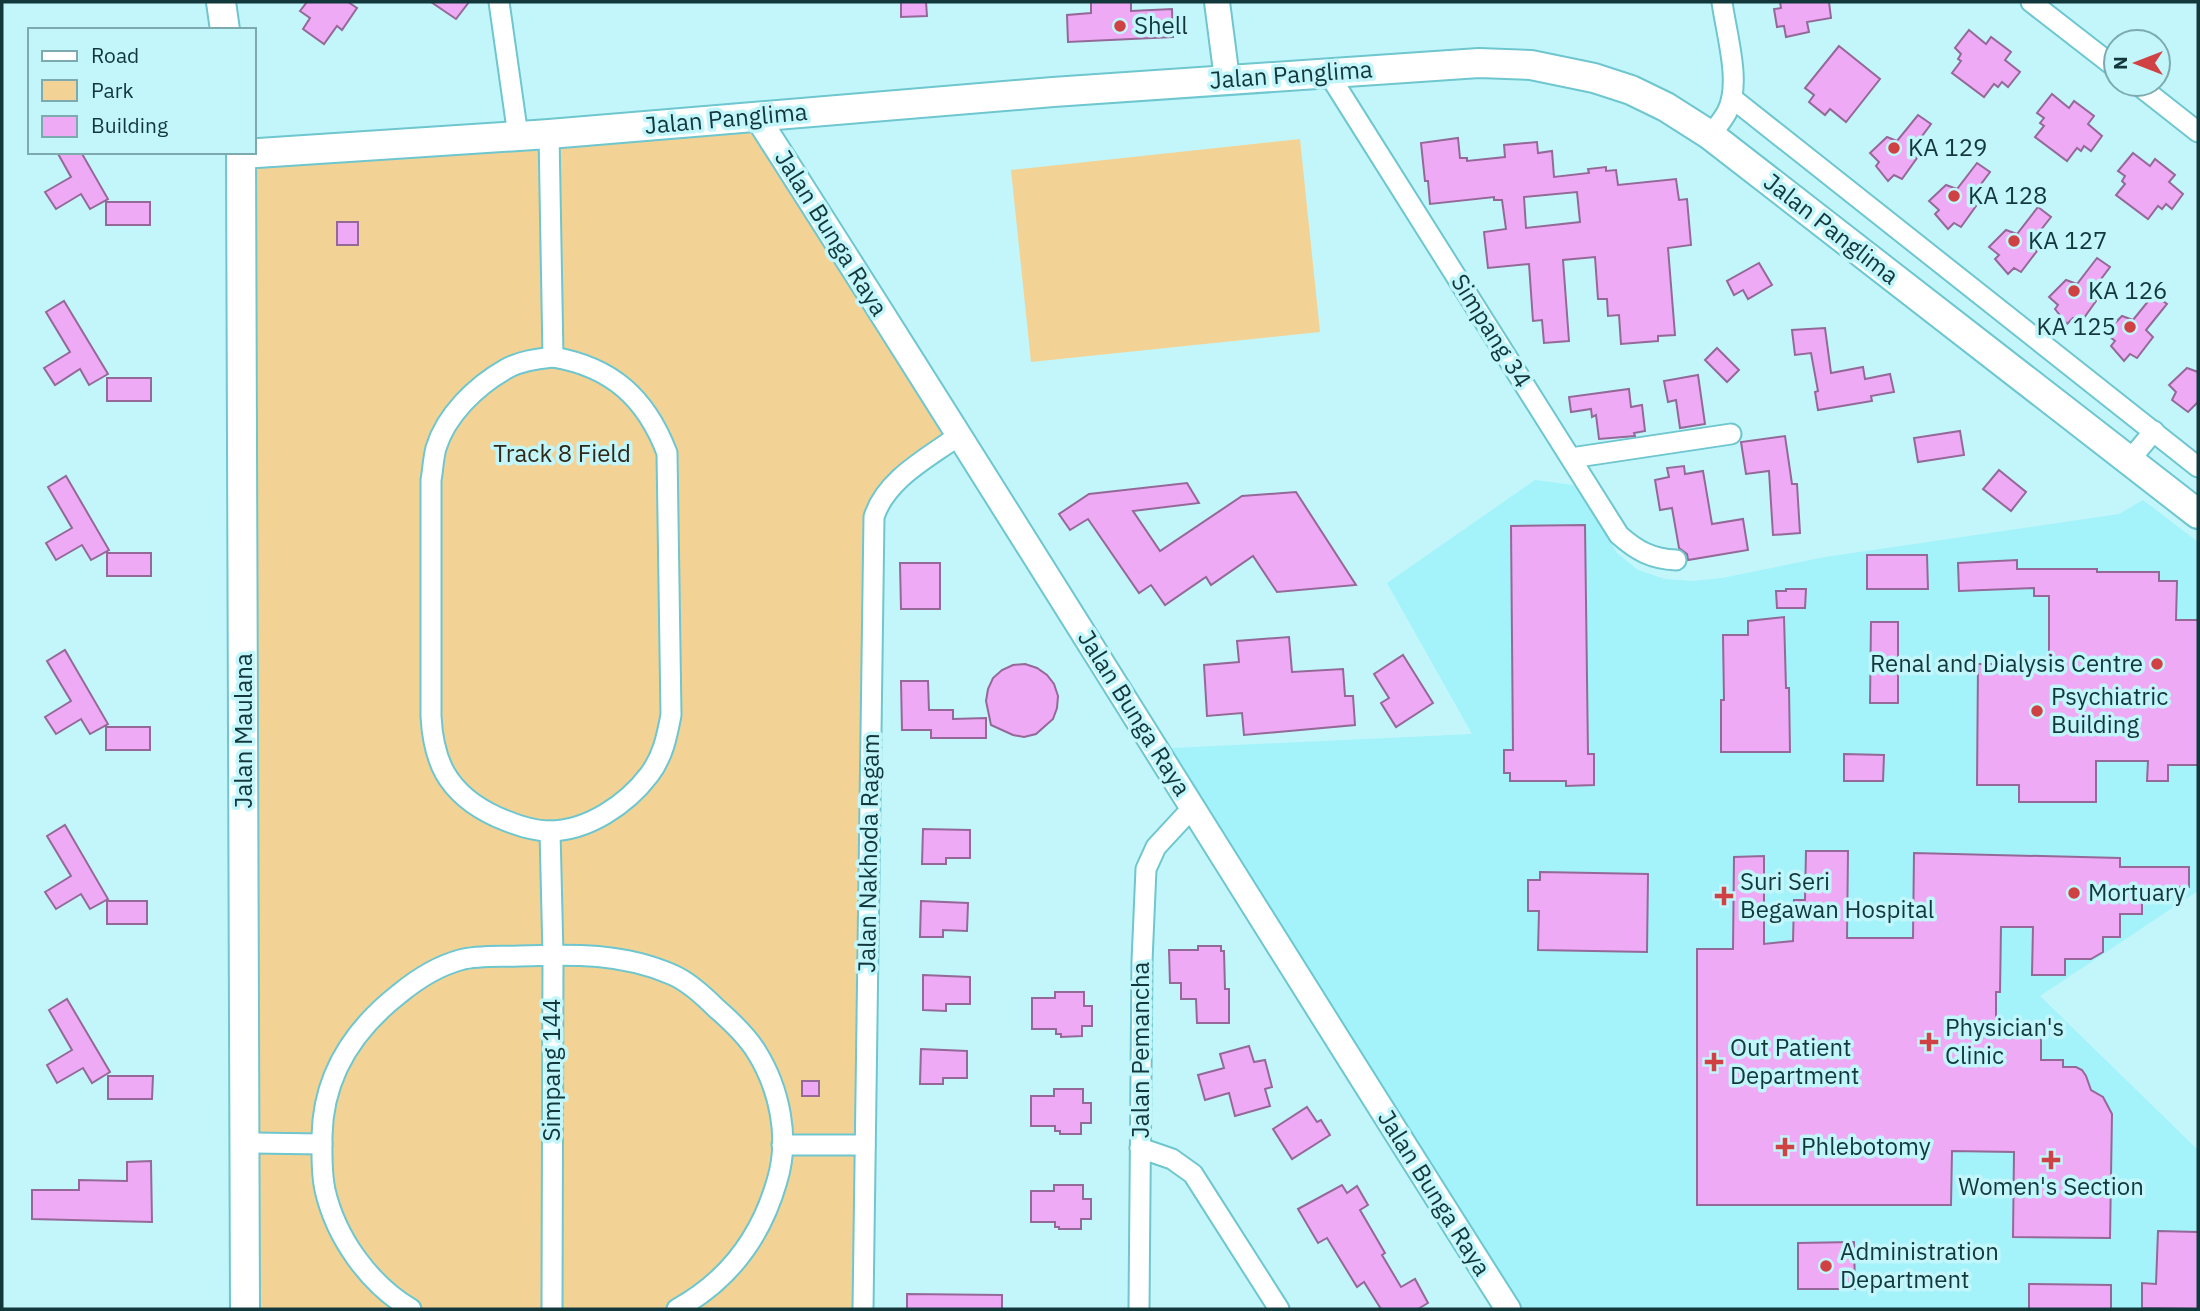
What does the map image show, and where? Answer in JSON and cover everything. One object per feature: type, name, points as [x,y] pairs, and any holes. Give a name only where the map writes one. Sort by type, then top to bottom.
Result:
[{"type":"main road","points":[[221,2],[225,28]]},
{"type":"main road","name":"Jalan Panglima","points":[[256,152],[549,134],[1227,79],[1479,63],[1531,65],[1594,78],[1631,90],[1666,107],[1710,135],[2198,514]]},
{"type":"main road","name":"Jalan Maulana","points":[[242,154],[245,1309]]},
{"type":"street","points":[[499,2],[517,136]]},
{"type":"street","points":[[1217,2],[1227,79]]},
{"type":"street","points":[[1710,135],[1727,113],[1734,83],[1722,2]]},
{"type":"street","points":[[2031,2],[2102,57]]},
{"type":"street","name":"Simpang 34","points":[[1328,73],[1619,535],[1645,554],[1676,560]]},
{"type":"street","points":[[1732,98],[2198,467]]},
{"type":"street","points":[[2155,98],[2198,132]]},
{"type":"street","name":"Jalan Bunga Raya","points":[[757,117],[1508,1309]]},
{"type":"street","points":[[549,134],[553,357]]},
{"type":"street","points":[[553,357],[579,362],[603,372],[624,387],[642,405],[658,430],[667,453],[671,715],[664,747],[651,773],[632,795],[617,808],[596,818],[550,831],[525,827],[475,806],[453,785],[438,757],[431,716],[431,481],[436,449],[457,410],[486,383],[507,369],[530,360],[553,357]]},
{"type":"street","points":[[2129,461],[2154,432]]},
{"type":"street","points":[[1571,458],[1731,434]]},
{"type":"street","name":"Jalan Nakhoda Ragam","points":[[863,1309],[874,517],[889,488],[958,436]]},
{"type":"street","name":"Jalan Pemancha","points":[[1139,1309],[1142,961],[1146,869],[1156,847],[1193,807]]},
{"type":"street","name":"Simpang 144","points":[[550,831],[553,955],[552,1309]]},
{"type":"street","points":[[411,1309],[381,1288],[365,1270],[341,1231],[325,1188],[322,1144],[326,1100],[340,1060],[362,1027],[391,1000],[422,978],[460,960],[553,955],[591,955],[632,961],[676,976],[735,1025],[756,1051],[774,1087],[782,1123],[782,1145],[781,1167],[773,1195],[751,1243],[737,1262],[720,1278],[677,1309]]},
{"type":"street","points":[[245,1143],[322,1144]]},
{"type":"street","points":[[782,1145],[865,1145]]},
{"type":"street","points":[[1140,1148],[1172,1158],[1193,1174],[1279,1309]]},
{"type":"shaded area","name":"Suri Seri Begawan Hospital","points":[[1535,480],[1573,485],[1595,514],[1617,553],[1638,570],[1665,579],[1692,581],[1722,578],[1825,557],[2119,514],[2143,500],[2198,542],[2198,891],[2040,996],[2198,1150],[2198,1309],[1519,1309],[1260,901],[1172,748],[1472,734],[1387,583]]},
{"type":"green space","name":"Track 8 Field","points":[[757,117],[958,436],[884,495],[862,1309],[245,1309],[242,154]]},
{"type":"green space","points":[[1300,139],[1320,332],[1031,362],[1011,170]]},
{"type":"building","points":[[307,2],[348,2],[357,8],[342,30],[337,26],[324,44],[303,29],[310,18],[300,11]]},
{"type":"building","points":[[431,2],[469,2],[456,19]]},
{"type":"building","points":[[901,2],[926,2],[927,16],[901,17]]},
{"type":"building","name":"Shell","points":[[1091,2],[1131,2],[1131,11],[1172,9],[1173,37],[1068,42],[1067,15],[1091,13]]},
{"type":"building","points":[[1780,2],[1829,2],[1831,18],[1807,22],[1809,32],[1786,37],[1784,26],[1777,27],[1774,9],[1781,8]]},
{"type":"building","points":[[1969,30],[1986,44],[1991,37],[2011,52],[2005,60],[2020,72],[2008,87],[2002,82],[1998,87],[1994,84],[1984,97],[1952,73],[1961,61],[1958,59],[1961,54],[1955,48]]},
{"type":"building","points":[[1839,46],[1880,79],[1846,122],[1830,109],[1825,115],[1809,102],[1814,95],[1805,88]]},
{"type":"building","points":[[2052,94],[2069,108],[2074,101],[2094,116],[2088,124],[2102,136],[2091,151],[2084,146],[2081,151],[2077,148],[2067,161],[2035,137],[2044,126],[2040,123],[2044,118],[2037,113]]},
{"type":"building","name":"KA 129","points":[[1918,115],[1931,124],[1911,151],[1917,158],[1902,179],[1894,175],[1888,181],[1876,166],[1879,162],[1870,153],[1887,137],[1897,141]]},
{"type":"building","points":[[1458,138],[1460,158],[1467,158],[1467,161],[1505,157],[1504,145],[1537,142],[1538,153],[1552,151],[1554,177],[1589,173],[1588,169],[1606,167],[1606,171],[1616,170],[1618,185],[1676,179],[1679,200],[1687,199],[1691,245],[1668,248],[1675,335],[1658,336],[1658,341],[1621,344],[1619,315],[1608,316],[1607,299],[1598,299],[1595,257],[1563,260],[1569,341],[1544,343],[1542,320],[1533,321],[1529,264],[1488,268],[1484,232],[1506,229],[1502,200],[1494,200],[1494,197],[1430,204],[1421,143]],"holes":[[[1577,192],[1580,222],[1526,228],[1524,197]]]},
{"type":"building","points":[[2133,153],[2150,166],[2155,159],[2175,175],[2169,182],[2183,194],[2172,209],[2166,204],[2162,209],[2158,206],[2148,219],[2116,195],[2125,184],[2122,181],[2125,176],[2118,171]]},
{"type":"building","points":[[58,154],[82,154],[108,199],[90,209],[81,194],[56,209],[45,192],[71,177]]},
{"type":"building","name":"KA 128","points":[[1977,163],[1990,172],[1970,199],[1976,206],[1961,227],[1954,223],[1948,229],[1935,214],[1939,210],[1929,201],[1946,185],[1957,189]]},
{"type":"building","points":[[106,202],[150,202],[150,225],[106,225]]},
{"type":"building","name":"KA 127","points":[[2038,207],[2051,217],[2030,244],[2037,251],[2021,272],[2014,268],[2008,274],[1995,259],[1999,255],[1989,247],[2006,230],[2017,234]]},
{"type":"building","points":[[337,222],[358,222],[358,245],[337,245]]},
{"type":"building","name":"KA 126","points":[[2097,258],[2110,267],[2090,294],[2096,301],[2081,322],[2073,318],[2067,324],[2055,309],[2058,305],[2049,297],[2066,280],[2077,284]]},
{"type":"building","points":[[1759,263],[1772,285],[1748,299],[1743,290],[1734,295],[1727,281]]},
{"type":"building","name":"KA 125","points":[[2154,294],[2167,304],[2146,330],[2153,337],[2137,358],[2130,354],[2124,361],[2111,346],[2115,341],[2105,333],[2122,316],[2133,320]]},
{"type":"building","points":[[64,301],[108,374],[89,385],[80,369],[55,385],[44,368],[70,352],[46,312]]},
{"type":"building","points":[[1825,328],[1831,373],[1863,367],[1865,379],[1890,374],[1894,392],[1871,396],[1872,401],[1818,410],[1815,392],[1818,391],[1811,353],[1795,355],[1792,330]]},
{"type":"building","points":[[1717,348],[1739,370],[1727,382],[1705,360]]},
{"type":"building","points":[[2187,368],[2198,372],[2198,402],[2188,412],[2172,400],[2176,392],[2169,385]]},
{"type":"building","points":[[1698,375],[1705,424],[1680,428],[1676,400],[1668,402],[1664,381]]},
{"type":"building","points":[[107,378],[151,378],[151,401],[107,401]]},
{"type":"building","points":[[1629,389],[1631,407],[1642,405],[1645,431],[1634,433],[1635,436],[1599,439],[1596,415],[1592,417],[1591,409],[1571,412],[1569,397]]},
{"type":"building","points":[[1960,431],[1964,455],[1918,462],[1914,438]]},
{"type":"building","points":[[1785,436],[1792,484],[1797,484],[1800,533],[1773,535],[1769,471],[1746,474],[1741,442]]},
{"type":"building","points":[[1684,466],[1685,474],[1703,471],[1712,524],[1743,519],[1748,550],[1688,560],[1687,554],[1679,548],[1672,508],[1660,510],[1655,480],[1669,477],[1667,468]]},
{"type":"building","points":[[1999,470],[2026,492],[2011,511],[1983,489]]},
{"type":"building","points":[[66,476],[109,550],[91,560],[82,545],[56,560],[46,543],[72,528],[48,487]]},
{"type":"building","points":[[1187,483],[1199,503],[1133,511],[1160,551],[1242,496],[1296,492],[1356,585],[1277,592],[1253,556],[1211,585],[1206,577],[1165,605],[1151,585],[1139,593],[1088,519],[1070,530],[1059,514],[1089,494]]},
{"type":"building","points":[[1585,525],[1588,754],[1594,754],[1594,785],[1566,786],[1566,781],[1510,781],[1510,773],[1504,773],[1504,750],[1513,750],[1511,526]]},
{"type":"building","points":[[107,553],[151,553],[151,576],[107,576]]},
{"type":"building","points":[[1867,555],[1927,555],[1928,589],[1867,589]]},
{"type":"building","points":[[2017,560],[2017,569],[2159,572],[2159,581],[2177,581],[2176,620],[2198,620],[2198,765],[2168,765],[2168,781],[2147,781],[2148,761],[2096,761],[2096,802],[2019,802],[2019,785],[1977,785],[1978,664],[2049,664],[2049,596],[2034,596],[2034,588],[1959,591],[1958,563]]},
{"type":"building","points":[[900,563],[940,563],[940,609],[901,609]]},
{"type":"building","points":[[1806,589],[1805,608],[1777,608],[1776,591]]},
{"type":"building","points":[[1784,617],[1790,752],[1721,752],[1721,700],[1724,700],[1723,635],[1748,635],[1748,621]]},
{"type":"building","points":[[1871,622],[1898,622],[1898,703],[1870,703]]},
{"type":"building","points":[[1289,637],[1292,672],[1343,669],[1345,696],[1353,696],[1355,725],[1244,735],[1242,713],[1207,716],[1204,665],[1239,662],[1237,641]]},
{"type":"building","points":[[65,650],[108,724],[90,734],[81,719],[56,734],[45,717],[71,701],[47,661]]},
{"type":"building","points":[[1403,655],[1433,703],[1396,727],[1381,703],[1389,698],[1374,674]]},
{"type":"building","points":[[1025,664],[1047,675],[1058,696],[1053,719],[1036,734],[1024,737],[991,725],[986,701],[993,678],[1013,665]]},
{"type":"building","points":[[901,681],[928,681],[929,710],[953,710],[953,719],[986,718],[986,738],[931,738],[931,730],[902,730]]},
{"type":"building","points":[[106,727],[150,727],[150,750],[106,750]]},
{"type":"building","points":[[1844,754],[1884,755],[1883,781],[1844,781]]},
{"type":"building","points":[[65,825],[108,899],[90,909],[81,894],[56,909],[45,892],[71,876],[47,836]]},
{"type":"building","points":[[923,829],[970,830],[970,858],[946,858],[946,864],[922,864]]},
{"type":"building","points":[[1806,851],[1848,851],[1847,938],[1913,938],[1914,853],[2120,858],[2120,867],[2189,867],[2189,887],[2142,888],[2142,914],[2120,914],[2120,937],[2103,937],[2103,952],[2091,959],[2065,959],[2065,975],[2032,975],[2033,927],[2001,927],[2000,992],[1996,992],[1996,1025],[2020,1026],[2020,1033],[2041,1033],[2041,1060],[2063,1060],[2063,1067],[2082,1070],[2091,1090],[2103,1097],[2112,1114],[2110,1238],[2013,1237],[2014,1152],[1952,1151],[1951,1205],[1697,1205],[1697,949],[1733,949],[1734,857],[1764,856],[1764,944],[1793,941],[1794,900],[1805,900]]},
{"type":"building","points":[[1540,872],[1648,874],[1647,952],[1538,950],[1539,911],[1528,911],[1528,880],[1540,880]]},
{"type":"building","points":[[107,901],[147,901],[147,924],[107,924]]},
{"type":"building","points":[[921,901],[968,903],[967,931],[943,930],[943,937],[920,937]]},
{"type":"building","points":[[1198,946],[1221,946],[1221,951],[1224,951],[1225,989],[1229,989],[1229,1023],[1197,1023],[1196,999],[1181,999],[1181,983],[1170,983],[1169,950],[1198,950]]},
{"type":"building","points":[[923,975],[970,977],[970,1004],[946,1004],[946,1011],[923,1010]]},
{"type":"building","points":[[1055,992],[1084,992],[1084,1006],[1092,1006],[1092,1026],[1082,1026],[1082,1036],[1061,1037],[1061,1034],[1056,1034],[1056,1029],[1032,1029],[1032,998],[1055,998]]},
{"type":"building","points":[[67,999],[110,1072],[92,1083],[83,1068],[57,1083],[47,1065],[72,1050],[49,1010]]},
{"type":"building","points":[[1249,1046],[1254,1062],[1265,1060],[1272,1087],[1265,1089],[1270,1106],[1235,1116],[1229,1093],[1205,1100],[1198,1075],[1224,1068],[1220,1054]]},
{"type":"building","points":[[921,1049],[967,1051],[967,1078],[943,1078],[943,1084],[920,1084]]},
{"type":"building","points":[[108,1076],[153,1076],[152,1099],[108,1099]]},
{"type":"building","points":[[802,1081],[819,1081],[819,1096],[802,1096]]},
{"type":"building","points":[[1054,1089],[1083,1089],[1083,1103],[1091,1103],[1091,1123],[1081,1123],[1081,1134],[1060,1134],[1060,1131],[1055,1131],[1055,1126],[1031,1126],[1031,1096],[1054,1096]]},
{"type":"building","points":[[1307,1107],[1317,1122],[1321,1120],[1330,1135],[1292,1159],[1273,1129]]},
{"type":"building","points":[[151,1161],[152,1222],[32,1219],[32,1190],[79,1190],[79,1180],[127,1181],[127,1162]]},
{"type":"building","points":[[1054,1185],[1083,1185],[1083,1199],[1091,1199],[1091,1219],[1081,1219],[1081,1229],[1059,1229],[1055,1227],[1055,1222],[1031,1222],[1031,1191],[1054,1191]]},
{"type":"building","points":[[1342,1185],[1347,1193],[1357,1186],[1368,1205],[1360,1210],[1401,1287],[1415,1279],[1428,1303],[1418,1309],[1381,1309],[1364,1282],[1357,1287],[1327,1238],[1318,1243],[1298,1209]]},
{"type":"building","points":[[2158,1231],[2198,1232],[2198,1309],[2142,1308],[2142,1283],[2156,1284]]},
{"type":"building","name":"Administration Department","points":[[1854,1242],[1855,1289],[1798,1289],[1798,1243]]},
{"type":"building","points":[[2029,1284],[2111,1285],[2111,1309],[2029,1309]]},
{"type":"building","points":[[907,1294],[1002,1295],[1002,1309],[907,1309]]},
{"type":"place","name":"Shell","points":[[1120,26]]},
{"type":"place","name":"KA 129","points":[[1894,148]]},
{"type":"place","name":"KA 128","points":[[1954,196]]},
{"type":"place","name":"KA 127","points":[[2014,241]]},
{"type":"place","name":"KA 126","points":[[2074,291]]},
{"type":"place","name":"KA 125","points":[[2130,327]]},
{"type":"place","name":"Renal and Dialysis Centre","points":[[2157,664]]},
{"type":"place","name":"Psychiatric Building","points":[[2037,711]]},
{"type":"place","name":"Mortuary","points":[[2074,893]]},
{"type":"place","name":"Suri Seri Begawan Hospital","points":[[1724,896]]},
{"type":"place","name":"Physician's Clinic","points":[[1929,1042]]},
{"type":"place","name":"Out Patient Department","points":[[1714,1062]]},
{"type":"place","name":"Phlebotomy","points":[[1785,1147]]},
{"type":"place","name":"Women's Section","points":[[2051,1160]]},
{"type":"place","name":"Administration Department","points":[[1826,1266]]}]
